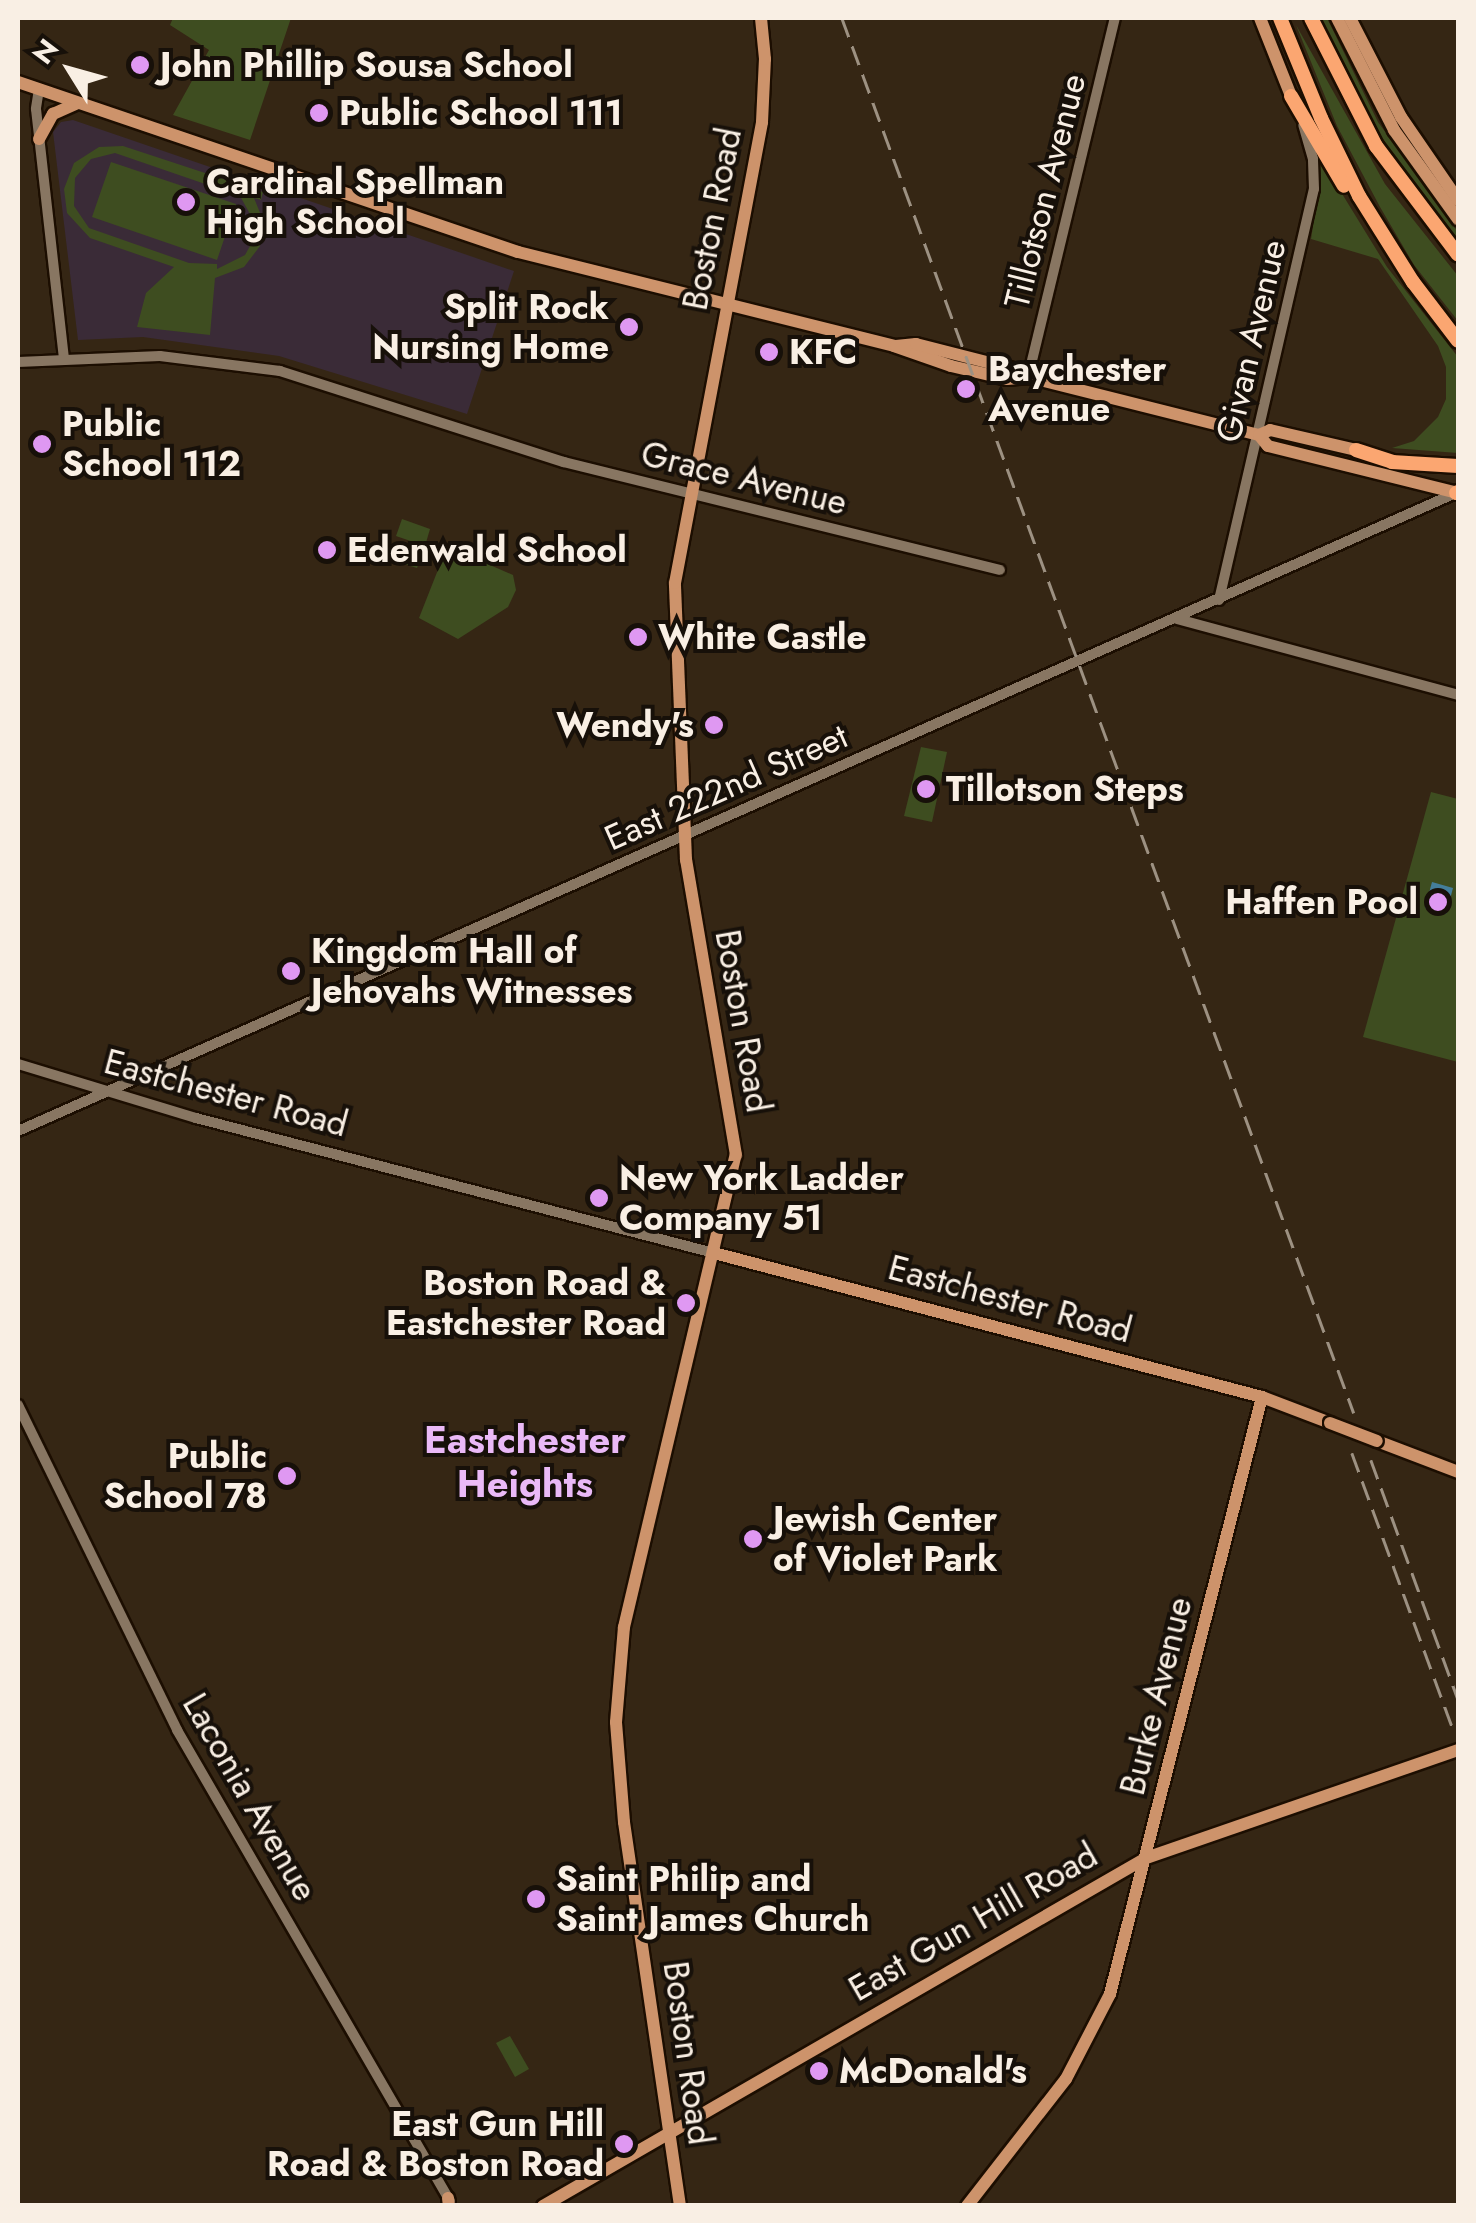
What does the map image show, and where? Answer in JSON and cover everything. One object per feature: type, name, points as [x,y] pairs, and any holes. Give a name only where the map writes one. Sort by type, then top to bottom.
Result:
[{"type":"highway","points":[[1280,18],[1346,171],[1405,270]]},
{"type":"highway","points":[[1311,18],[1376,146],[1458,255]]},
{"type":"highway","points":[[1291,96],[1374,236],[1458,340]]},
{"type":"highway","points":[[1356,450],[1392,462],[1458,466]]},
{"type":"main road","name":"Boston Road","points":[[680,2206],[624,1822],[616,1722],[624,1627],[736,1155],[684,837],[675,583],[764,108],[761,18]]},
{"type":"main road","points":[[1260,18],[1291,96]]},
{"type":"main road","points":[[1338,18],[1387,118],[1458,219]]},
{"type":"main road","points":[[1350,18],[1401,117],[1458,200]]},
{"type":"main road","points":[[18,82],[518,252],[894,346],[951,366],[1006,379],[1028,378],[1259,435],[1268,446],[1458,493]]},
{"type":"main road","points":[[40,138],[53,114],[78,102]]},
{"type":"main road","points":[[1259,435],[1270,430],[1356,450]]},
{"type":"main road","name":"Eastchester Road","points":[[714,1252],[1262,1397],[1458,1472]]},
{"type":"main road","name":"Burke Avenue","points":[[967,2206],[1066,2079],[1110,1994],[1262,1397]]},
{"type":"main road","name":"East Gun Hill Road","points":[[544,2206],[1146,1858],[1458,1750]]},
{"type":"street","name":"Tillotson Avenue","points":[[1028,378],[1115,18]]},
{"type":"street","points":[[39,90],[40,138],[64,358]]},
{"type":"street","name":"Givan Avenue","points":[[1219,600],[1303,244],[1314,176],[1310,148],[1291,96]]},
{"type":"street","name":"Grace Avenue","points":[[18,362],[122,354],[233,362],[319,381],[564,462],[1000,570]]},
{"type":"street","name":"East 222nd Street","points":[[18,1130],[1458,493]]},
{"type":"street","points":[[1176,619],[1458,695]]},
{"type":"street","name":"Eastchester Road","points":[[18,1064],[105,1093],[714,1252]]},
{"type":"street","name":"Laconia Avenue","points":[[18,1406],[177,1730],[450,2203]]},
{"type":"shaded area","name":"Cardinal Spellman High School","points":[[73,120],[514,271],[467,414],[279,356],[143,337],[78,340],[53,132],[61,122]]},
{"type":"green space","points":[[173,18],[291,18],[250,140],[173,115],[209,50],[170,25]]},
{"type":"green space","points":[[1320,18],[1327,18],[1378,122],[1458,232],[1458,243],[1414,188],[1362,109]]},
{"type":"green space","points":[[1296,25],[1385,184],[1458,276],[1458,321],[1414,265],[1380,207],[1337,126]]},
{"type":"green space","points":[[123,146],[263,192],[261,200],[254,198],[263,220],[260,246],[244,267],[215,278],[210,335],[137,327],[146,293],[174,267],[90,238],[67,213],[64,189],[74,163],[99,147]],"holes":[[[115,153],[240,196],[255,223],[254,239],[245,255],[217,269],[217,264],[189,263],[89,228],[74,206],[75,178],[91,159]]]},
{"type":"green space","points":[[1317,153],[1387,267],[1458,357],[1458,453],[1392,448],[1414,441],[1438,417],[1446,399],[1446,367],[1438,346],[1378,259],[1311,239],[1317,200]]},
{"type":"green space","points":[[111,162],[236,204],[217,260],[92,217]]},
{"type":"green space","points":[[402,519],[430,529],[425,546],[396,536]]},
{"type":"green space","points":[[394,542],[423,551],[417,568],[388,559]]},
{"type":"green space","points":[[451,548],[513,575],[516,590],[508,607],[458,639],[419,618],[445,552]]},
{"type":"green space","points":[[921,747],[947,752],[932,822],[904,816]]},
{"type":"green space","points":[[1431,792],[1458,799],[1458,1062],[1363,1037]]},
{"type":"green space","points":[[510,2036],[529,2069],[515,2077],[496,2043]]},
{"type":"water","name":"Haffen Pool","points":[[1432,882],[1453,888],[1446,914],[1425,908]]},
{"type":"railway","points":[[842,18],[1354,1413]]},
{"type":"railway","points":[[1352,1453],[1454,1731]]},
{"type":"railway","points":[[1371,1460],[1458,1699]]},
{"type":"place","name":"John Phillip Sousa School","points":[[140,65]]},
{"type":"place","name":"Public School 111","points":[[319,113]]},
{"type":"place","name":"Cardinal Spellman High School","points":[[186,202]]},
{"type":"place","name":"Split Rock Nursing Home","points":[[629,327]]},
{"type":"place","name":"KFC","points":[[769,352]]},
{"type":"place","name":"Baychester Avenue","points":[[966,389]]},
{"type":"place","name":"Public School 112","points":[[42,444]]},
{"type":"place","name":"Edenwald School","points":[[327,550]]},
{"type":"place","name":"White Castle","points":[[638,637]]},
{"type":"place","name":"Wendy's","points":[[714,725]]},
{"type":"place","name":"Tillotson Steps","points":[[926,789]]},
{"type":"place","name":"Haffen Pool","points":[[1438,902]]},
{"type":"place","name":"Kingdom Hall of Jehovahs Witnesses","points":[[291,971]]},
{"type":"place","name":"New York Ladder Company 51","points":[[599,1198]]},
{"type":"place","name":"Boston Road & Eastchester Road","points":[[686,1303]]},
{"type":"place","name":"Public School 78","points":[[287,1476]]},
{"type":"place","name":"Jewish Center of Violet Park","points":[[753,1539]]},
{"type":"place","name":"Saint Philip and Saint James Church","points":[[536,1899]]},
{"type":"place","name":"McDonald's","points":[[819,2071]]},
{"type":"place","name":"East Gun Hill Road & Boston Road","points":[[624,2144]]},
{"type":"district","name":"Eastchester Heights","points":[[525,1462]]}]
